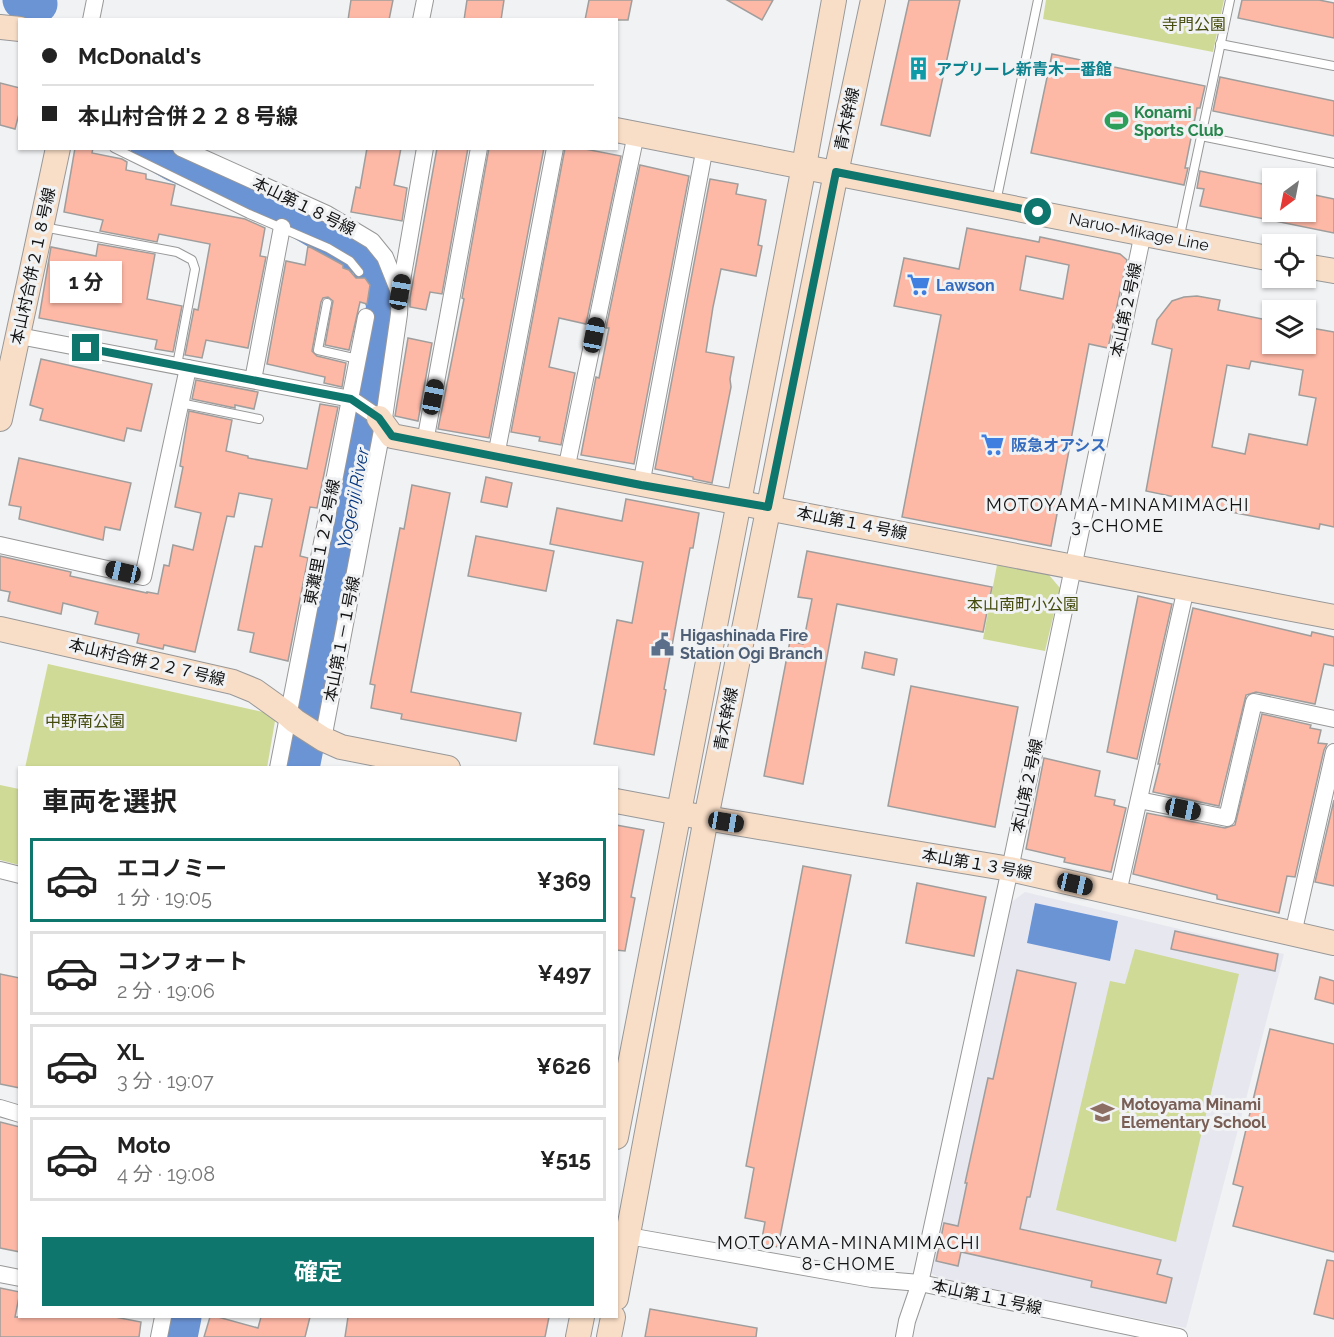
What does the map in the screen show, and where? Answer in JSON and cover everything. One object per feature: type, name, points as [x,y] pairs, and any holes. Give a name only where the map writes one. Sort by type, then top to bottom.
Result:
[{"type":"street","points":[[91,18],[95,0]]},
{"type":"street","points":[[421,18],[424,0]]},
{"type":"street","name":"青木幹線","points":[[618,1127],[834,0]]},
{"type":"street","name":"青木幹線","points":[[618,1280],[623,1235],[706,818],[836,172],[873,0]]},
{"type":"street","points":[[566,470],[626,132]]},
{"type":"street","name":"Naruo-Mikage Line","points":[[626,132],[1262,257]]},
{"type":"street","points":[[641,485],[705,147]]},
{"type":"street","name":"本山村合併２１８号線","points":[[0,419],[58,150]]},
{"type":"street","name":"本山第１８号線","points":[[185,150],[327,214],[372,241],[385,257],[400,292]]},
{"type":"street","name":"本山第１－１号線","points":[[322,738],[381,422],[399,314],[400,292],[425,150]]},
{"type":"street","points":[[424,442],[479,150]]},
{"type":"street","points":[[496,456],[555,150]]},
{"type":"street","points":[[253,380],[282,227]]},
{"type":"street","name":"本山第２号線","points":[[904,1337],[920,1283],[1010,869],[1143,233]]},
{"type":"street","points":[[1316,268],[1334,271]]},
{"type":"street","name":"東灘里１２２号線","points":[[279,766],[291,718],[353,401],[366,316]]},
{"type":"street","points":[[19,336],[353,401],[381,422]]},
{"type":"street","points":[[0,544],[143,577],[180,403],[182,367]]},
{"type":"street","name":"本山第１４号線","points":[[381,422],[392,436],[1334,617]]},
{"type":"street","points":[[1118,893],[1186,588]]},
{"type":"street","name":"本山村合併２２７号線","points":[[0,629],[232,682],[255,691],[322,738]]},
{"type":"street","points":[[1139,800],[1227,818],[1254,702],[1334,719]]},
{"type":"street","points":[[322,738],[341,747],[438,766]]},
{"type":"street","points":[[1293,934],[1330,784],[1334,752]]},
{"type":"street","name":"本山第１３号線","points":[[618,801],[1010,869],[1334,943]]},
{"type":"street","points":[[0,870],[18,874]]},
{"type":"street","points":[[0,1108],[18,1113]]},
{"type":"street","name":"本山第１１号線","points":[[623,1235],[872,1279],[920,1283],[1179,1337]]},
{"type":"street","points":[[0,1274],[18,1278]]},
{"type":"street","points":[[159,1337],[164,1318]]},
{"type":"street","points":[[578,1337],[582,1318]]},
{"type":"street","points":[[609,1337],[613,1318]]},
{"type":"lane","points":[[995,204],[1038,0]]},
{"type":"lane","points":[[1179,240],[1230,0]]},
{"type":"lane","points":[[1220,44],[1334,66]]},
{"type":"lane","points":[[1201,136],[1334,163]]},
{"type":"lane","points":[[118,150],[249,214],[328,248],[350,261],[359,272]]},
{"type":"lane","points":[[42,227],[177,252],[192,260],[195,269],[182,367]]},
{"type":"lane","points":[[327,303],[318,350],[358,359]]},
{"type":"lane","points":[[180,403],[259,419]]},
{"type":"shaded area","name":"Motoyama Minami Elementary School","points":[[1025,892],[1284,954],[1186,1328],[943,1280],[929,1272],[1009,904]]},
{"type":"green space","name":"寺門公園","points":[[1046,0],[1224,0],[1213,52],[1043,19]]},
{"type":"green space","name":"本山南町小公園","points":[[997,565],[1049,575],[1060,588],[1045,651],[983,639]]},
{"type":"green space","name":"中野南公園","points":[[48,664],[276,715],[267,766],[25,766]]},
{"type":"green space","points":[[0,785],[18,789],[18,865],[0,860]]},
{"type":"green space","points":[[1135,949],[1239,974],[1176,1242],[1056,1210],[1110,981],[1125,984]]},
{"type":"water","points":[[1035,903],[1118,921],[1110,961],[1027,943]]},
{"type":"building","points":[[351,0],[393,0],[389,18],[348,18]]},
{"type":"building","points":[[467,0],[504,0],[501,18],[464,18]]},
{"type":"building","points":[[589,0],[632,0],[628,20],[585,18]]},
{"type":"building","points":[[727,0],[773,0],[762,20]]},
{"type":"building","name":"アプリーレ新青木一番館","points":[[909,0],[960,0],[930,136],[881,125]]},
{"type":"building","points":[[1242,0],[1319,0],[1334,3],[1334,38],[1238,18]]},
{"type":"building","points":[[1052,54],[1205,86],[1200,108],[1197,108],[1185,168],[1188,168],[1184,185],[1031,153]]},
{"type":"building","points":[[1220,77],[1334,101],[1334,136],[1213,111]]},
{"type":"building","points":[[0,83],[18,88],[18,118],[15,129],[0,125]]},
{"type":"building","points":[[75,150],[93,150],[92,153],[122,159],[127,162],[126,170],[146,174],[146,179],[175,185],[171,205],[245,219],[265,228],[260,256],[266,257],[248,348],[206,340],[202,358],[185,355],[194,309],[198,310],[210,244],[159,234],[157,242],[100,231],[103,220],[64,212]]},
{"type":"building","points":[[367,150],[401,150],[394,185],[407,188],[402,221],[351,212],[356,187],[360,188]]},
{"type":"building","points":[[437,150],[468,150],[442,294],[430,292],[426,310],[410,307]]},
{"type":"building","points":[[489,150],[544,150],[489,438],[438,429],[464,299],[462,298]]},
{"type":"building","points":[[565,150],[590,150],[621,156],[586,324],[559,318],[549,367],[575,373],[561,445],[539,441],[540,437],[511,432]]},
{"type":"building","points":[[640,165],[689,176],[634,464],[581,455],[596,377],[599,378],[609,328],[606,328]]},
{"type":"building","points":[[1200,171],[1262,184],[1262,218],[1200,206],[1204,189],[1197,188]]},
{"type":"building","points":[[710,179],[738,184],[736,194],[766,200],[758,245],[762,246],[756,276],[721,269],[713,307],[706,352],[734,357],[731,387],[712,483],[655,469]]},
{"type":"building","points":[[1316,195],[1334,199],[1334,233],[1279,222],[1316,222]]},
{"type":"building","points":[[967,228],[1039,242],[1040,237],[1120,254],[1127,260],[1108,348],[1089,344],[1051,546],[902,517],[941,315],[894,306],[904,258],[959,269]],"holes":[[[1026,256],[1069,265],[1063,299],[1020,290]]]},
{"type":"building","points":[[98,244],[155,254],[147,299],[182,306],[173,352],[155,349],[157,340],[39,318],[51,247],[96,256]]},
{"type":"building","points":[[308,246],[343,265],[343,268],[349,270],[356,278],[365,278],[370,285],[367,304],[360,302],[349,350],[325,345],[333,301],[328,297],[323,298],[321,302],[312,351],[317,356],[346,363],[342,387],[324,383],[325,377],[267,364],[286,261],[305,265]]},
{"type":"building","points":[[1197,296],[1220,300],[1218,310],[1262,319],[1262,354],[1316,354],[1316,329],[1334,332],[1334,527],[1320,524],[1319,529],[1174,501],[1175,497],[1146,491],[1172,349],[1152,344],[1157,320],[1172,301]],"holes":[[[1251,361],[1303,370],[1299,395],[1316,398],[1307,445],[1249,434],[1245,454],[1212,447],[1227,365],[1249,369]]]},
{"type":"building","points":[[408,338],[432,343],[418,421],[395,416]]},
{"type":"building","points":[[41,359],[152,384],[141,431],[127,428],[124,441],[40,420],[43,409],[30,405]]},
{"type":"building","points":[[196,380],[258,392],[254,409],[235,405],[235,408],[192,399]]},
{"type":"building","points":[[320,404],[338,407],[317,508],[310,507],[300,556],[308,558],[288,661],[250,652],[254,633],[238,630],[255,546],[262,547],[272,499],[239,493],[234,517],[227,516],[195,652],[164,645],[163,649],[137,643],[139,634],[95,624],[98,612],[63,603],[61,614],[8,601],[10,592],[0,590],[0,556],[71,572],[70,576],[158,594],[164,565],[169,566],[173,545],[193,550],[201,513],[175,507],[183,467],[180,466],[189,411],[232,420],[226,451],[248,456],[248,458],[307,469]]},
{"type":"building","points":[[19,458],[131,483],[120,530],[105,527],[103,540],[19,519],[21,507],[9,505]]},
{"type":"building","points":[[486,477],[512,483],[507,507],[481,502]]},
{"type":"building","points":[[412,485],[450,493],[411,692],[521,713],[516,741],[401,719],[402,714],[371,708],[375,685],[370,684],[400,528],[404,529]]},
{"type":"building","points":[[626,499],[699,513],[693,548],[690,548],[654,755],[594,744],[617,620],[632,623],[643,562],[550,544],[557,508],[622,521]]},
{"type":"building","points":[[476,536],[554,551],[546,591],[468,576]]},
{"type":"building","points":[[807,551],[992,587],[983,632],[837,604],[803,784],[764,776],[790,641],[803,644],[812,599],[798,597]]},
{"type":"building","points":[[1138,596],[1172,604],[1137,759],[1107,752]]},
{"type":"building","points":[[1193,608],[1311,636],[1312,632],[1334,637],[1334,666],[1324,664],[1315,704],[1256,692],[1246,695],[1219,806],[1153,792]]},
{"type":"building","points":[[865,652],[897,659],[894,675],[862,668]]},
{"type":"building","points":[[911,686],[1018,707],[995,827],[888,806]]},
{"type":"building","points":[[1262,714],[1311,725],[1310,728],[1321,730],[1318,743],[1327,744],[1295,877],[1287,876],[1279,913],[1217,899],[1217,895],[1133,874],[1147,813],[1225,828],[1235,825]]},
{"type":"building","points":[[1044,758],[1100,771],[1095,796],[1115,800],[1114,805],[1126,808],[1111,872],[1064,862],[1065,858],[1026,849]]},
{"type":"building","points":[[1334,800],[1334,886],[1315,882]]},
{"type":"building","points":[[618,825],[644,830],[631,897],[635,898],[625,951],[618,950]]},
{"type":"building","points":[[803,866],[851,875],[778,1247],[761,1244],[765,1222],[745,1218],[754,1168],[746,1166]]},
{"type":"building","points":[[917,883],[986,897],[974,956],[906,943]]},
{"type":"building","points":[[1175,931],[1278,954],[1275,971],[1171,949]]},
{"type":"building","points":[[1017,970],[1076,983],[1030,1197],[1027,1197],[1020,1229],[1161,1260],[1157,1274],[1172,1278],[1166,1303],[1091,1287],[1092,1281],[961,1252],[958,1266],[936,1261],[944,1223],[958,1226],[988,1078],[993,1079]]},
{"type":"building","points":[[0,974],[18,978],[18,1088],[0,1084]]},
{"type":"building","points":[[1320,977],[1334,981],[1334,1004],[1315,999]]},
{"type":"building","points":[[1270,1029],[1334,1044],[1334,1252],[1233,1226],[1243,1187],[1233,1184]]},
{"type":"building","points":[[0,1122],[18,1126],[18,1252],[0,1248]]},
{"type":"building","points":[[1327,1260],[1334,1261],[1334,1319],[1314,1314]]},
{"type":"building","points":[[0,1288],[18,1292],[15,1317],[18,1318],[120,1318],[141,1322],[139,1337],[0,1337]]},
{"type":"building","points":[[650,1309],[757,1328],[756,1337],[645,1337]]},
{"type":"building","points":[[210,1318],[222,1318],[258,1328],[261,1318],[310,1318],[305,1337],[204,1337]]},
{"type":"building","points":[[348,1318],[549,1318],[545,1337],[345,1337]]},
{"type":"waterway","name":"Yogenji River","points":[[22,0],[38,4]]},
{"type":"waterway","name":"Yogenji River","points":[[153,150],[174,162],[274,204],[369,260],[386,304],[366,436],[300,766]]},
{"type":"waterway","points":[[178,1337],[182,1318]]},
{"type":"place","name":"アプリーレ新青木一番館","points":[[918,69]]},
{"type":"place","name":"Konami Sports Club","points":[[1116,121]]},
{"type":"place","name":"Lawson","points":[[918,285]]},
{"type":"place","name":"阪急オアシス","points":[[993,445]]},
{"type":"place","name":"Higashinada Fire Station Ogi Branch","points":[[662,644]]},
{"type":"place","name":"Motoyama Minami Elementary School","points":[[1103,1113]]},
{"type":"district","name":"MOTOYAMA-MINAMIMACHI 3-CHOME","points":[[1118,514]]},
{"type":"district","name":"MOTOYAMA-MINAMIMACHI 8-CHOME","points":[[849,1252]]},
{"type":"route","points":[[86,348],[351,399],[379,418],[392,436],[641,485],[768,507],[836,172],[1038,212]]}]
